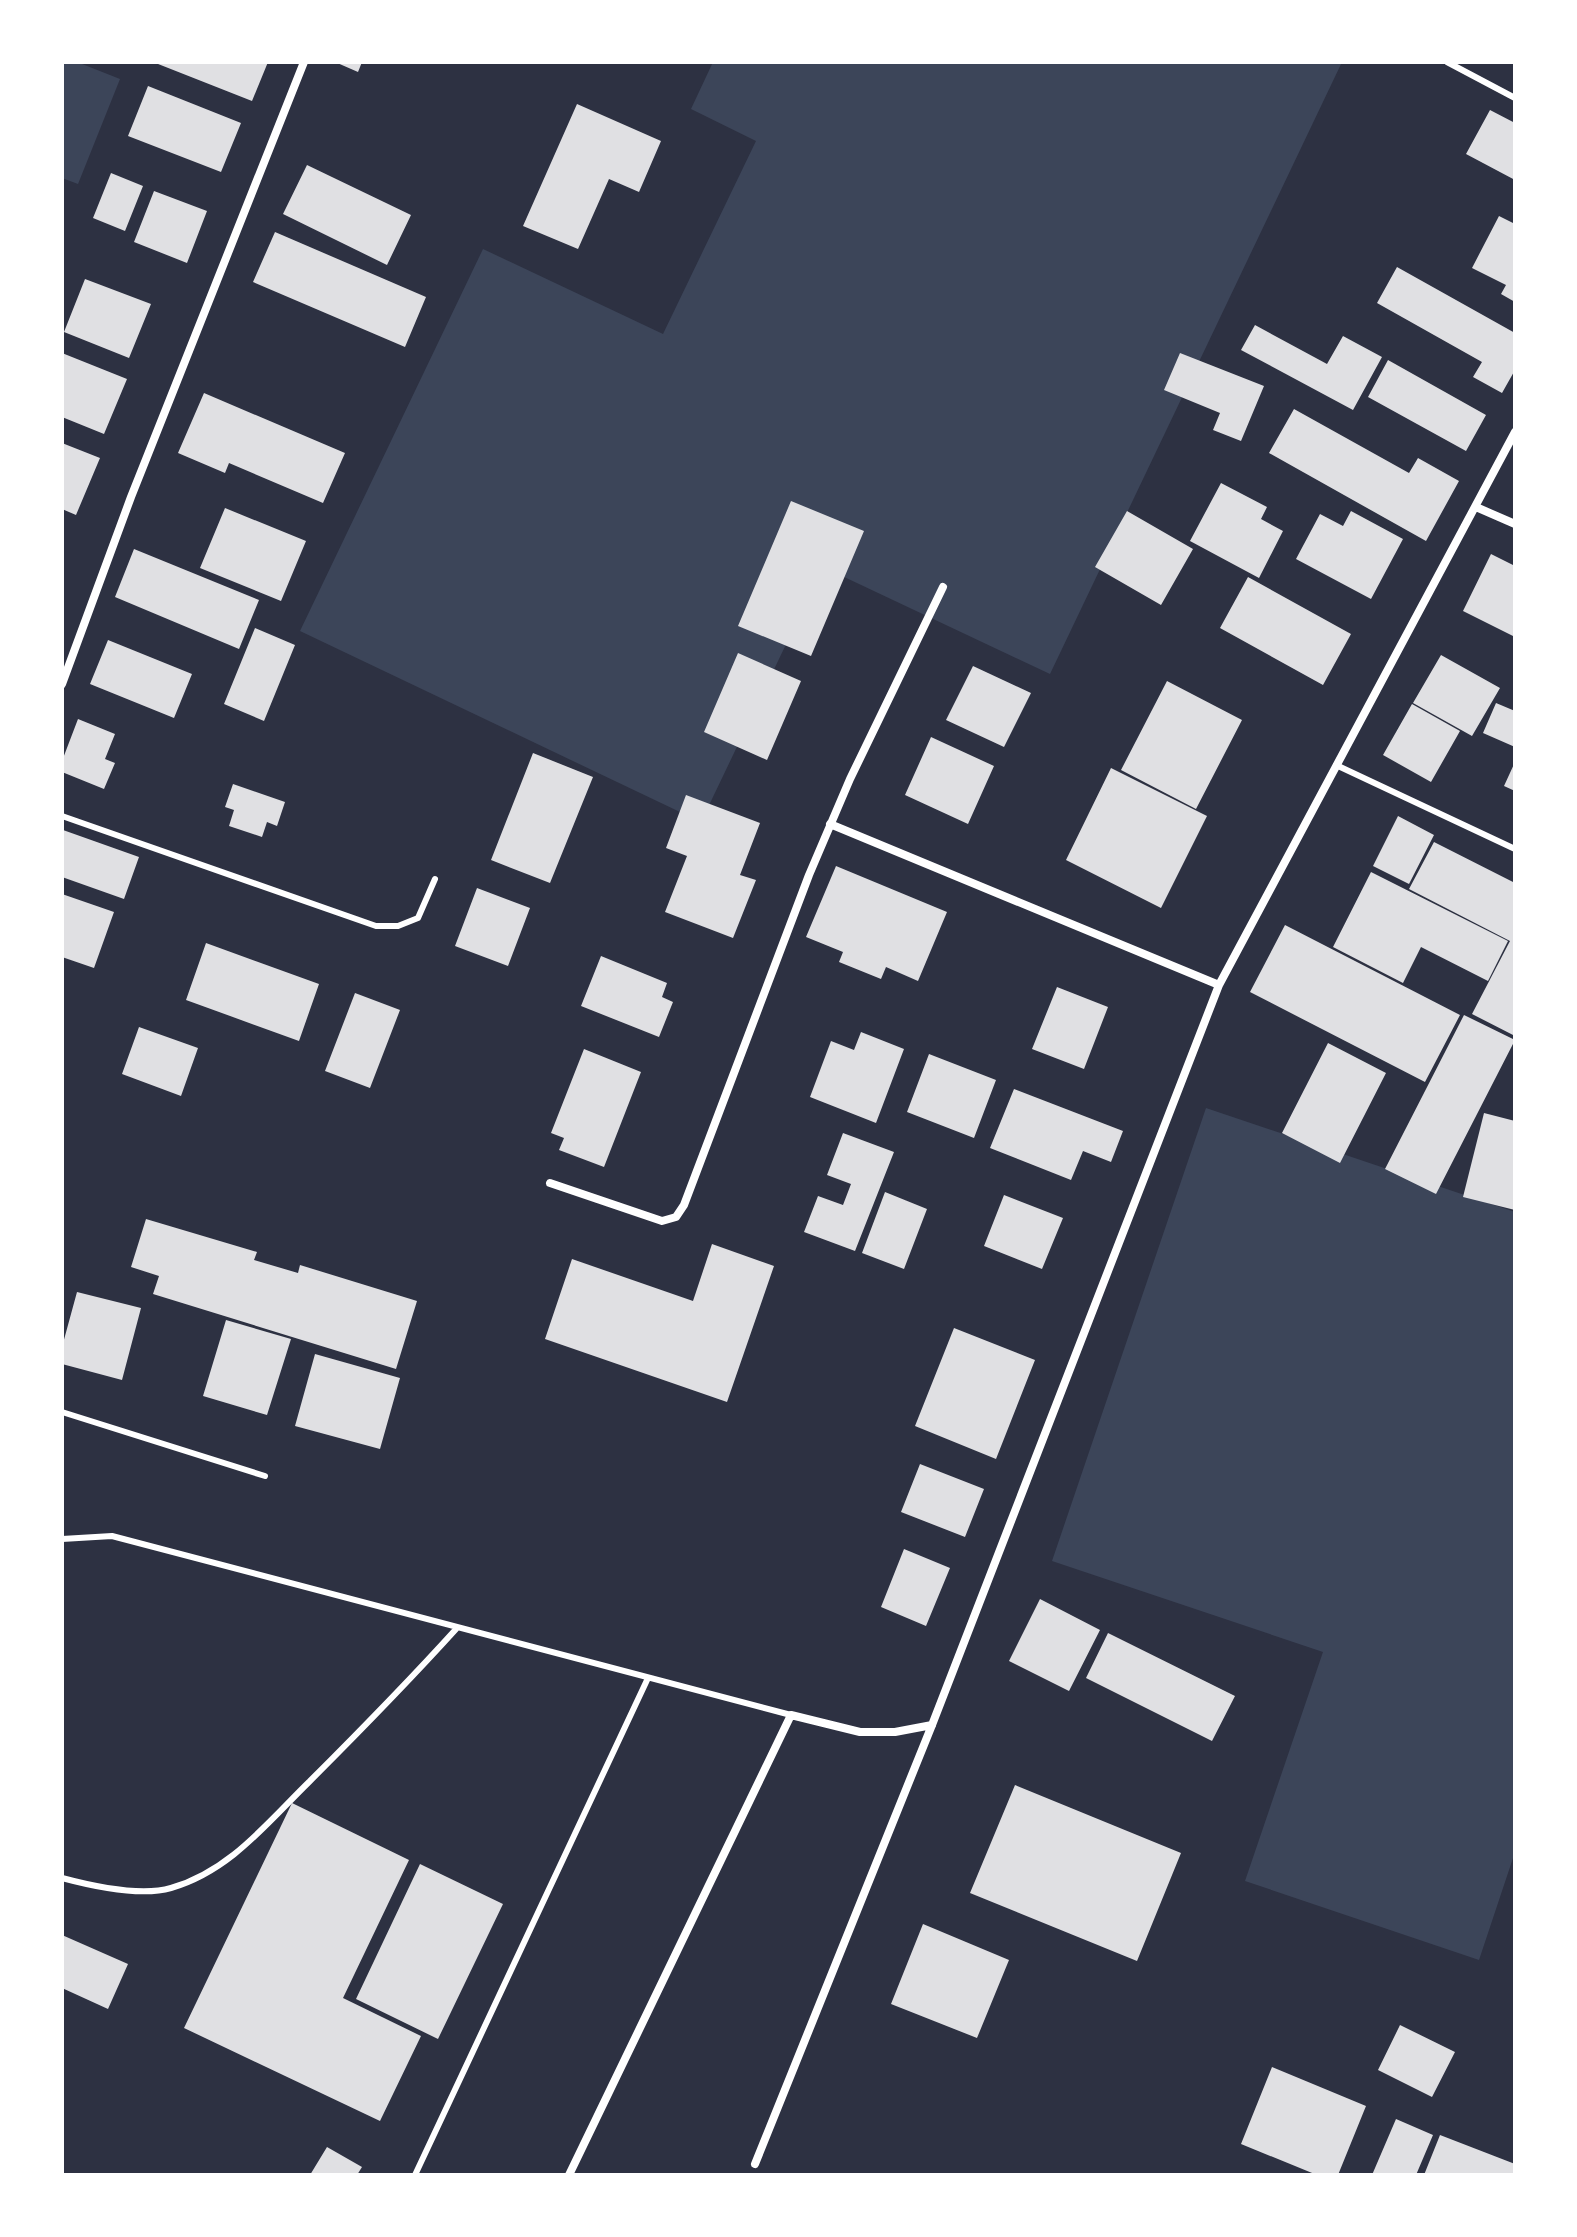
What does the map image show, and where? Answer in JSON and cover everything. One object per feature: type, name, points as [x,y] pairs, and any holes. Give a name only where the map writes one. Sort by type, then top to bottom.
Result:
[{"type":"street","points":[[62,684],[131,497],[304,62]]},
{"type":"street","points":[[755,2164],[932,1725],[1219,985],[1515,432]]},
{"type":"street","points":[[1476,507],[1515,524]]},
{"type":"street","points":[[550,1183],[662,1221],[676,1217],[684,1205],[830,824],[943,587]]},
{"type":"street","points":[[830,824],[1219,985]]},
{"type":"street","points":[[569,2175],[791,1715],[860,1732],[895,1732],[932,1725]]},
{"type":"lane","points":[[1447,62],[1515,98]]},
{"type":"lane","points":[[1336,765],[1515,849]]},
{"type":"lane","points":[[62,816],[376,926],[398,926],[418,918],[435,879]]},
{"type":"lane","points":[[62,1412],[265,1476]]},
{"type":"lane","points":[[62,1539],[112,1536],[791,1715]]},
{"type":"lane","points":[[62,1878],[120,1890],[168,1889],[207,1874],[242,1849],[389,1703],[457,1628]]},
{"type":"lane","points":[[415,2175],[648,1678]]},
{"type":"shaded area","points":[[62,62],[77,62],[120,79],[78,184],[62,178]]},
{"type":"shaded area","points":[[713,62],[1342,62],[1050,674],[823,567],[701,822],[300,631],[483,249],[663,334],[756,141],[691,109]]},
{"type":"shaded area","points":[[1206,1108],[1515,1212],[1515,1852],[1479,1960],[1245,1881],[1323,1652],[1052,1561]]},
{"type":"building","points":[[153,62],[268,62],[252,101]]},
{"type":"building","points":[[335,62],[362,62],[358,72]]},
{"type":"building","points":[[148,86],[241,123],[221,172],[128,136]]},
{"type":"building","points":[[577,104],[661,141],[639,192],[609,179],[578,249],[523,226]]},
{"type":"building","points":[[1490,110],[1515,123],[1515,180],[1466,154]]},
{"type":"building","points":[[307,165],[411,215],[387,265],[283,214]]},
{"type":"building","points":[[111,173],[143,186],[125,231],[93,218]]},
{"type":"building","points":[[154,191],[207,211],[187,263],[134,242]]},
{"type":"building","points":[[1499,216],[1515,224],[1515,302],[1501,294],[1506,285],[1472,268]]},
{"type":"building","points":[[275,232],[426,297],[405,347],[253,282]]},
{"type":"building","points":[[1397,267],[1515,333],[1515,370],[1502,393],[1473,377],[1482,362],[1377,303]]},
{"type":"building","points":[[85,279],[151,304],[129,358],[64,332]]},
{"type":"building","points":[[1255,325],[1327,364],[1343,336],[1382,357],[1353,410],[1241,350]]},
{"type":"building","points":[[62,353],[127,379],[104,434],[62,417]]},
{"type":"building","points":[[1180,353],[1264,386],[1241,441],[1213,430],[1220,413],[1164,390]]},
{"type":"building","points":[[1388,360],[1486,415],[1466,451],[1368,397]]},
{"type":"building","points":[[204,393],[345,453],[323,503],[229,463],[225,473],[178,453]]},
{"type":"building","points":[[1294,409],[1409,473],[1418,458],[1459,481],[1426,541],[1269,453]]},
{"type":"building","points":[[62,443],[100,458],[76,515],[62,509]]},
{"type":"building","points":[[1221,483],[1267,507],[1261,519],[1283,531],[1259,578],[1190,541]]},
{"type":"building","points":[[791,501],[864,531],[811,656],[738,626]]},
{"type":"building","points":[[225,508],[306,541],[281,601],[200,568]]},
{"type":"building","points":[[1127,511],[1193,549],[1161,605],[1095,567]]},
{"type":"building","points":[[1351,511],[1403,539],[1371,599],[1296,559],[1320,514],[1343,526]]},
{"type":"building","points":[[134,549],[259,600],[239,649],[115,597]]},
{"type":"building","points":[[1491,554],[1515,566],[1515,637],[1463,611]]},
{"type":"building","points":[[1248,577],[1351,634],[1323,685],[1220,628]]},
{"type":"building","points":[[255,628],[295,645],[264,721],[224,704]]},
{"type":"building","points":[[108,640],[192,674],[174,718],[90,684]]},
{"type":"building","points":[[738,653],[801,681],[767,760],[704,732]]},
{"type":"building","points":[[1441,655],[1500,688],[1472,736],[1413,703]]},
{"type":"building","points":[[973,666],[1031,693],[1004,747],[946,720]]},
{"type":"building","points":[[1167,681],[1242,720],[1196,809],[1121,770]]},
{"type":"building","points":[[1496,703],[1515,711],[1515,747],[1483,733]]},
{"type":"building","points":[[1412,704],[1460,731],[1431,782],[1383,755]]},
{"type":"building","points":[[78,719],[115,734],[105,759],[115,763],[104,789],[62,772],[62,761]]},
{"type":"building","points":[[931,737],[994,766],[968,824],[905,795]]},
{"type":"building","points":[[533,753],[593,777],[550,883],[491,860]]},
{"type":"building","points":[[1515,762],[1515,791],[1504,786]]},
{"type":"building","points":[[1111,768],[1207,816],[1161,908],[1066,860]]},
{"type":"building","points":[[233,784],[285,802],[277,826],[267,822],[262,837],[229,826],[234,810],[225,807]]},
{"type":"building","points":[[686,795],[760,823],[740,875],[756,880],[733,938],[665,912],[687,856],[666,848]]},
{"type":"building","points":[[1398,816],[1434,835],[1409,884],[1373,866]]},
{"type":"building","points":[[63,830],[139,857],[124,899],[62,877]]},
{"type":"building","points":[[1434,842],[1515,883],[1515,1036],[1472,1014],[1510,941],[1409,889]]},
{"type":"building","points":[[836,866],[947,912],[918,981],[886,967],[881,979],[839,962],[843,952],[806,937]]},
{"type":"building","points":[[1371,872],[1508,941],[1488,981],[1421,947],[1403,983],[1333,947]]},
{"type":"building","points":[[477,888],[530,908],[508,966],[455,946]]},
{"type":"building","points":[[62,894],[114,912],[94,968],[62,957]]},
{"type":"building","points":[[1285,925],[1460,1015],[1425,1082],[1250,992]]},
{"type":"building","points":[[206,943],[319,984],[299,1041],[186,1000]]},
{"type":"building","points":[[601,956],[667,983],[662,997],[673,1002],[659,1037],[581,1006]]},
{"type":"building","points":[[1057,987],[1108,1007],[1084,1069],[1032,1049]]},
{"type":"building","points":[[355,993],[400,1010],[370,1088],[325,1071]]},
{"type":"building","points":[[1464,1015],[1515,1040],[1436,1194],[1385,1169]]},
{"type":"building","points":[[139,1027],[198,1048],[181,1096],[122,1074]]},
{"type":"building","points":[[861,1032],[904,1049],[876,1123],[810,1097],[831,1041],[854,1050]]},
{"type":"building","points":[[1328,1043],[1386,1073],[1340,1163],[1282,1133]]},
{"type":"building","points":[[584,1049],[641,1072],[604,1167],[559,1150],[564,1138],[551,1133]]},
{"type":"building","points":[[929,1054],[996,1080],[974,1138],[907,1112]]},
{"type":"building","points":[[1014,1089],[1123,1131],[1111,1162],[1083,1151],[1071,1180],[990,1148]]},
{"type":"building","points":[[1484,1113],[1515,1121],[1515,1210],[1463,1197]]},
{"type":"building","points":[[843,1133],[894,1152],[855,1251],[804,1232],[818,1196],[843,1205],[851,1184],[827,1175]]},
{"type":"building","points":[[885,1192],[927,1209],[904,1269],[862,1253]]},
{"type":"building","points":[[1004,1195],[1063,1218],[1042,1269],[984,1246]]},
{"type":"building","points":[[146,1219],[257,1252],[254,1260],[298,1273],[300,1265],[417,1301],[396,1369],[153,1294],[159,1276],[131,1267]]},
{"type":"building","points":[[712,1244],[774,1266],[727,1402],[545,1339],[572,1259],[693,1301]]},
{"type":"building","points":[[77,1292],[141,1308],[122,1380],[62,1364],[62,1347]]},
{"type":"building","points":[[226,1320],[291,1339],[267,1415],[203,1396]]},
{"type":"building","points":[[954,1328],[1035,1360],[996,1459],[915,1426]]},
{"type":"building","points":[[315,1354],[400,1378],[380,1449],[295,1426]]},
{"type":"building","points":[[920,1464],[984,1489],[965,1537],[901,1512]]},
{"type":"building","points":[[904,1549],[950,1568],[926,1626],[881,1607]]},
{"type":"building","points":[[1040,1599],[1100,1630],[1069,1691],[1009,1661]]},
{"type":"building","points":[[1108,1633],[1235,1696],[1212,1741],[1086,1678]]},
{"type":"building","points":[[1015,1785],[1181,1853],[1137,1961],[970,1893]]},
{"type":"building","points":[[292,1803],[409,1860],[343,1998],[421,2036],[380,2121],[184,2028]]},
{"type":"building","points":[[420,1864],[503,1904],[438,2039],[356,1999]]},
{"type":"building","points":[[923,1924],[1009,1960],[977,2038],[891,2004]]},
{"type":"building","points":[[62,1935],[128,1964],[108,2009],[62,1988]]},
{"type":"building","points":[[1400,2025],[1455,2052],[1432,2097],[1378,2070]]},
{"type":"building","points":[[1272,2067],[1366,2106],[1338,2175],[1317,2175],[1241,2144]]},
{"type":"building","points":[[1396,2119],[1433,2135],[1416,2175],[1372,2175]]},
{"type":"building","points":[[1440,2135],[1515,2164],[1515,2175],[1424,2175]]},
{"type":"building","points":[[327,2147],[362,2167],[357,2175],[310,2175]]}]
